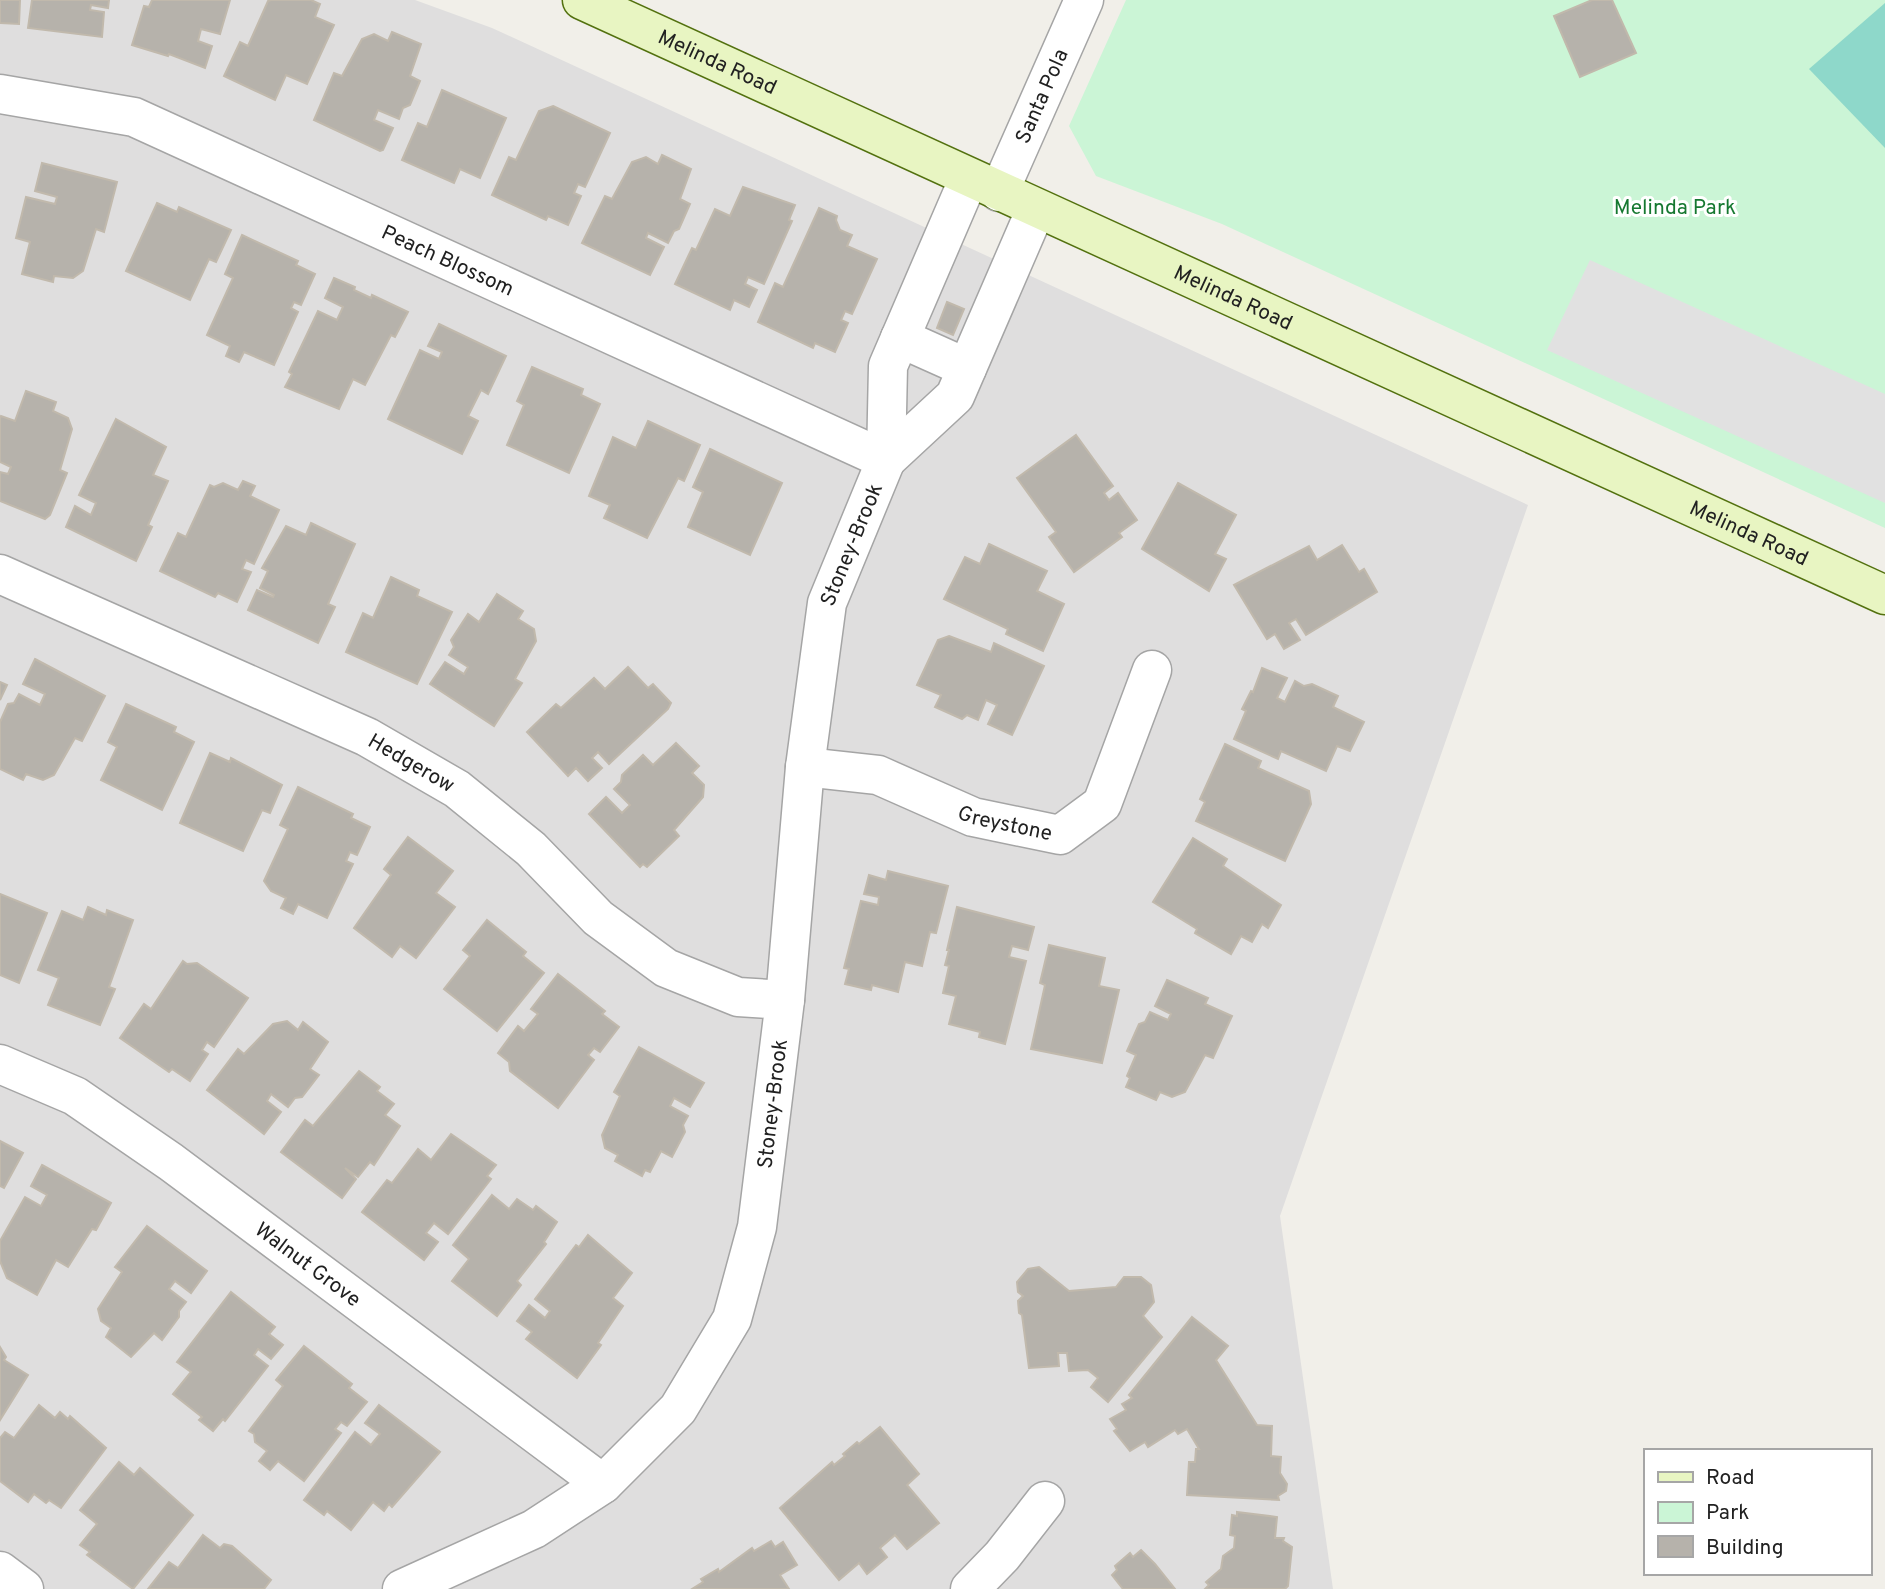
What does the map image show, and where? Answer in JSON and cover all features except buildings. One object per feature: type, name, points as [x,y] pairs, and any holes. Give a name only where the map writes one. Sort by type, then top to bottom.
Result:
[{"type":"main road","name":"Melinda Road","points":[[582,0],[1885,595]]},
{"type":"street","name":"Santa Pola","points":[[984,185],[1084,0]]},
{"type":"street","name":"Peach Blossom","points":[[0,93],[134,117],[886,460]]},
{"type":"street","name":"Stoney-Brook","points":[[402,1589],[534,1529],[603,1484],[678,1409],[732,1320],[757,1227],[785,1000],[805,767],[827,603],[886,460],[888,366],[900,338],[984,185]]},
{"type":"street","name":"Stoney-Brook","points":[[886,460],[955,396],[1036,209]]},
{"type":"street","points":[[900,338],[967,369]]},
{"type":"street","name":"Hedgerow","points":[[0,574],[367,737],[457,789],[531,849],[598,919],[666,968],[738,997],[785,1000]]},
{"type":"street","name":"Greystone","points":[[805,767],[878,775],[973,817],[1060,835],[1102,804],[1152,670]]},
{"type":"street","name":"Walnut Grove","points":[[0,1064],[75,1097],[171,1162],[603,1484]]},
{"type":"street","points":[[970,1589],[1002,1556],[1045,1501]]},
{"type":"street","points":[[0,1571],[24,1589]]},
{"type":"shaded area","points":[[0,0],[415,0],[492,28],[1528,505],[1280,1216],[1333,1589],[0,1589]]},
{"type":"shaded area","points":[[1885,3],[1885,148],[1809,69]]},
{"type":"shaded area","points":[[1590,260],[1885,394],[1885,503],[1547,350]]},
{"type":"green space","name":"Melinda Park","points":[[1126,0],[1885,0],[1885,528],[1222,224],[1096,176],[1069,126]]}]
